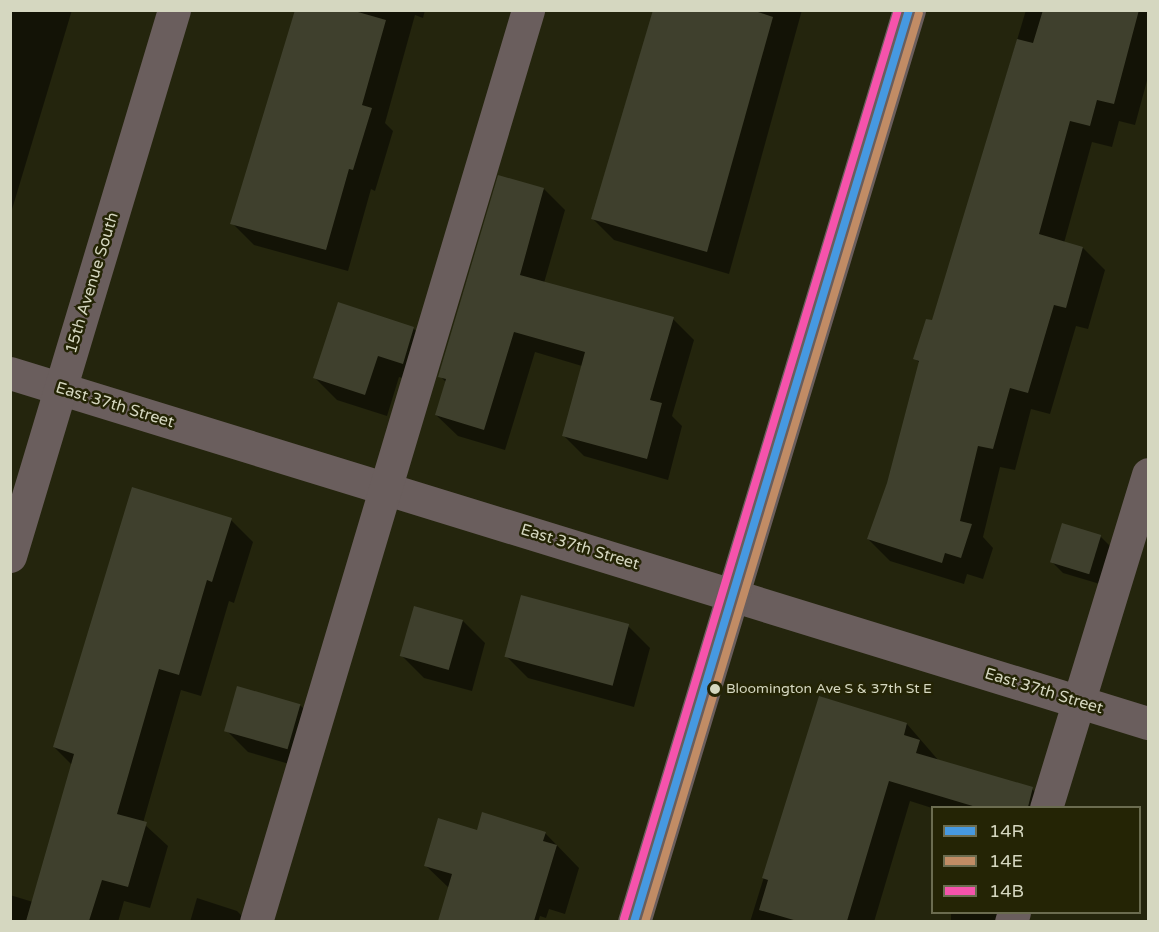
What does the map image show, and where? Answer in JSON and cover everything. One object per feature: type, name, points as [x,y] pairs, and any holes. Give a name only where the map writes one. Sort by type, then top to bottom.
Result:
[{"type":"street","name":"15th Avenue South","points":[[10,555],[174,10]]},
{"type":"street","points":[[256,921],[528,10]]},
{"type":"street","points":[[634,921],[909,10]]},
{"type":"street","name":"East 37th Street","points":[[10,374],[1149,723]]},
{"type":"street","points":[[1046,806],[1149,474]]},
{"type":"building","points":[[295,10],[351,10],[386,20],[362,105],[372,108],[353,170],[349,169],[326,250],[230,224]]},
{"type":"building","points":[[653,10],[752,10],[773,17],[707,252],[591,219]]},
{"type":"building","points":[[1043,10],[1139,10],[1114,104],[1097,100],[1090,126],[1070,121],[1039,234],[1083,247],[1066,308],[1054,305],[1028,393],[1010,388],[993,449],[978,446],[960,521],[972,524],[961,558],[945,553],[942,563],[867,539],[887,483],[919,361],[913,359],[926,319],[932,320],[1017,39],[1033,43]]},
{"type":"building","points":[[498,175],[544,188],[520,275],[674,317],[650,400],[662,403],[647,459],[562,436],[585,352],[514,332],[484,430],[435,415],[446,379],[438,377]]},
{"type":"building","points":[[338,302],[414,327],[403,364],[378,356],[365,395],[313,378]]},
{"type":"building","points":[[132,487],[232,518],[212,582],[207,580],[179,675],[159,669],[117,814],[147,822],[128,887],[102,880],[89,921],[26,921],[74,754],[53,747]]},
{"type":"building","points":[[1062,523],[1101,535],[1089,574],[1050,562]]},
{"type":"building","points":[[521,595],[629,624],[613,686],[504,657]]},
{"type":"building","points":[[414,606],[463,620],[449,670],[400,656]]},
{"type":"building","points":[[237,686],[300,704],[287,749],[224,731]]},
{"type":"building","points":[[819,696],[907,723],[904,735],[920,740],[916,753],[1033,787],[1028,806],[973,806],[889,781],[847,921],[797,921],[759,910],[768,880],[762,878]]},
{"type":"building","points":[[482,812],[546,832],[543,841],[557,845],[534,921],[438,921],[452,874],[424,866],[438,818],[477,830]]},
{"type":"transit line","name":"14B","points":[[624,919],[898,10]]},
{"type":"transit line","name":"14R","points":[[634,922],[909,10]]},
{"type":"transit line","name":"14E","points":[[645,922],[919,13]]},
{"type":"place","name":"Bloomington Ave S & 37th St E","points":[[715,689]]}]
